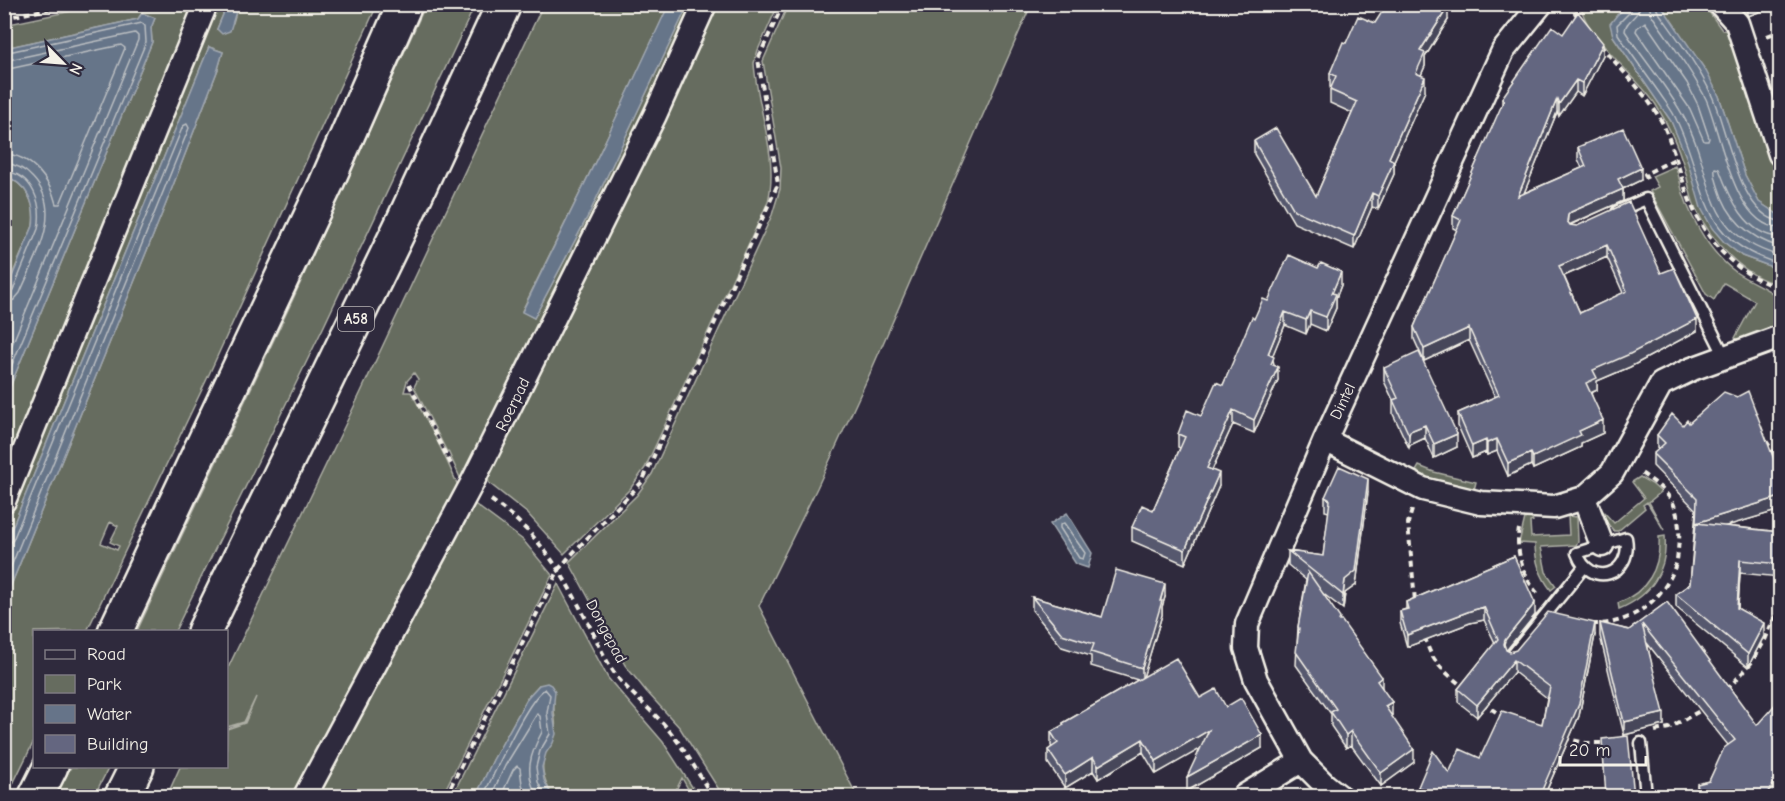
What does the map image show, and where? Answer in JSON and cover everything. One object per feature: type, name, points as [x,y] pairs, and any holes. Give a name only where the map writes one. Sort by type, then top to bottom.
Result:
[{"type":"highway","points":[[116,630],[326,184],[405,4]]},
{"type":"highway","name":"A58","points":[[205,630],[404,222],[504,4]]},
{"type":"highway","points":[[36,796],[50,768]]},
{"type":"highway","points":[[122,796],[136,768]]},
{"type":"street","points":[[4,501],[206,4]]},
{"type":"street","name":"Roerpad","points":[[305,796],[464,480],[655,115],[705,4]]},
{"type":"street","name":"Dintel","points":[[1339,796],[1301,761],[1256,680],[1246,648],[1247,624],[1325,440],[1503,51],[1541,4]]},
{"type":"street","points":[[1720,4],[1737,23],[1780,154]]},
{"type":"street","points":[[1325,440],[1419,487],[1481,503],[1554,507],[1584,498],[1612,473],[1662,384],[1692,369],[1780,337]]},
{"type":"street","points":[[1584,498],[1602,545]]},
{"type":"street","points":[[1244,796],[1301,761]]},
{"type":"lane","points":[[1605,217],[1646,199],[1725,357]]},
{"type":"lane","points":[[1626,538],[1628,550],[1625,561],[1617,569],[1607,574],[1596,573],[1584,567],[1577,553],[1626,538]]},
{"type":"lane","points":[[1511,657],[1584,567]]},
{"type":"lane","points":[[1642,739],[1646,796]]},
{"type":"path","points":[[4,18],[72,4]]},
{"type":"path","points":[[446,796],[560,569],[642,482],[778,184],[758,59],[783,4]]},
{"type":"path","points":[[1568,4],[1581,21]]},
{"type":"path","points":[[1594,38],[1638,86],[1662,123],[1677,158],[1686,191],[1700,225],[1716,248],[1763,283],[1780,288]]},
{"type":"path","points":[[1646,199],[1648,183],[1645,174],[1677,158]]},
{"type":"path","points":[[409,384],[464,480]]},
{"type":"path","points":[[1765,440],[1771,448],[1780,473]]},
{"type":"path","name":"Dongepad","points":[[464,480],[524,526],[544,547],[560,569],[607,659],[620,679],[667,727],[687,754],[712,796]]},
{"type":"path","points":[[1416,604],[1413,593],[1408,523],[1419,487]]},
{"type":"path","points":[[1722,696],[1752,662],[1766,640],[1780,605]]},
{"type":"path","points":[[1422,627],[1428,649],[1436,664],[1470,693]]},
{"type":"path","points":[[1479,701],[1506,718]]},
{"type":"path","points":[[1556,737],[1586,743],[1642,739],[1697,714],[1714,702]]},
{"type":"green space","points":[[426,4],[475,5],[323,328],[175,630],[137,630],[293,299]]},
{"type":"green space","points":[[1581,4],[1630,5],[1617,15],[1613,36],[1671,121],[1724,242],[1742,256],[1780,270],[1780,285],[1753,274],[1719,245],[1695,207],[1681,156],[1656,105],[1590,28]]},
{"type":"green space","points":[[100,5],[198,5],[5,483],[5,399],[152,42],[151,28],[155,18],[142,13],[138,19],[5,48],[4,25]]},
{"type":"green space","points":[[215,5],[227,5],[217,29],[233,23],[238,5],[377,5],[206,381],[87,630],[33,630],[33,743],[7,796],[4,796],[5,600],[165,206],[223,52],[209,47],[5,545],[5,522]],"holes":[[[110,522],[118,526],[110,542],[119,546],[117,550],[101,543]]]},
{"type":"green space","points":[[543,5],[669,5],[522,311],[534,318],[590,212],[688,5],[699,5],[462,482],[414,387],[418,379],[414,373],[407,381],[404,392],[411,392],[459,488],[297,796],[167,796],[180,768],[228,768],[228,729],[245,723],[256,697],[244,722],[228,727],[228,668]]},
{"type":"green space","points":[[717,5],[778,5],[754,63],[771,167],[768,202],[645,468],[630,489],[564,554],[528,514],[489,483],[487,474]]},
{"type":"green space","points":[[788,5],[1031,5],[871,371],[759,606],[857,796],[723,796],[680,728],[625,665],[569,562],[637,495],[652,474],[772,215],[780,189],[781,168],[763,61]]},
{"type":"green space","points":[[1661,5],[1704,5],[1722,30],[1730,31],[1780,177],[1780,216],[1759,202],[1745,175],[1719,96]]},
{"type":"green space","points":[[1675,166],[1692,215],[1711,247],[1737,273],[1778,297],[1780,332],[1743,343],[1735,338],[1755,301],[1724,283],[1714,300],[1706,294],[1650,191],[1658,187],[1652,176]]},
{"type":"green space","points":[[5,176],[24,189],[31,202],[34,218],[33,226],[4,294],[5,231],[9,218],[5,203]]},
{"type":"green space","points":[[1419,466],[1476,482],[1474,490],[1438,484],[1415,473]]},
{"type":"green space","points":[[1640,477],[1661,492],[1649,502],[1664,530],[1647,502],[1643,505],[1645,508],[1618,531],[1614,531],[1599,511],[1601,509],[1614,523],[1644,498],[1632,482]]},
{"type":"green space","points":[[472,502],[523,540],[552,575],[442,796],[315,796]]},
{"type":"green space","points":[[1568,516],[1577,517],[1578,541],[1576,545],[1541,547],[1546,572],[1556,586],[1551,590],[1539,568],[1535,544],[1519,543],[1525,518],[1531,518],[1533,521],[1530,522],[1531,537],[1569,535]]},
{"type":"green space","points":[[1665,536],[1664,560],[1655,580],[1640,597],[1619,609],[1618,603],[1637,592],[1650,578],[1658,559],[1659,537]]},
{"type":"green space","points":[[558,584],[608,678],[663,742],[698,796],[692,796],[682,778],[673,796],[657,791],[654,796],[552,796],[545,779],[543,762],[555,735],[554,703],[539,685],[528,697],[476,796],[452,796]]},
{"type":"green space","points":[[70,768],[108,768],[94,796],[56,796]]},
{"type":"water","points":[[669,4],[688,5],[590,212],[534,318],[522,312]]},
{"type":"water","points":[[1630,4],[1661,5],[1706,71],[1719,96],[1745,175],[1759,202],[1780,216],[1780,270],[1742,256],[1724,242],[1712,228],[1701,208],[1687,159],[1671,121],[1613,36],[1610,24]]},
{"type":"water","points":[[227,5],[238,5],[230,31],[222,34],[217,29]]},
{"type":"water","points":[[142,13],[155,18],[151,28],[152,42],[5,399],[5,294],[33,226],[34,218],[31,202],[24,189],[5,176],[5,48],[138,19]]},
{"type":"water","points":[[209,47],[223,52],[218,69],[165,206],[5,600],[5,545]]},
{"type":"water","points":[[1067,513],[1092,553],[1088,568],[1076,564],[1050,524]]},
{"type":"water","points":[[547,683],[555,691],[553,713],[556,734],[542,767],[544,780],[552,796],[476,796],[528,697],[539,685]]},
{"type":"building","points":[[1387,4],[1445,4],[1448,7],[1420,51],[1425,53],[1416,73],[1425,77],[1389,158],[1394,161],[1378,196],[1372,193],[1354,236],[1294,210],[1254,141],[1276,128],[1316,196],[1357,102],[1330,90],[1336,76],[1330,73],[1343,42],[1346,43],[1358,16],[1375,23]]},
{"type":"building","points":[[1578,12],[1603,43],[1582,83],[1576,80],[1559,104],[1557,99],[1518,196],[1586,166],[1578,147],[1623,128],[1641,168],[1618,179],[1623,189],[1571,212],[1567,221],[1570,225],[1577,226],[1629,202],[1661,273],[1674,268],[1697,319],[1630,354],[1593,370],[1597,378],[1586,383],[1603,420],[1579,431],[1581,435],[1533,457],[1531,453],[1508,463],[1497,439],[1487,443],[1486,440],[1472,446],[1458,413],[1499,395],[1469,328],[1424,349],[1414,327],[1461,220],[1453,216],[1504,100],[1502,98],[1552,26],[1563,34]],"holes":[[[1607,245],[1627,291],[1580,313],[1559,266]]]},
{"type":"building","points":[[1289,255],[1318,268],[1321,263],[1341,272],[1332,293],[1336,294],[1326,317],[1310,311],[1306,320],[1285,312],[1268,354],[1274,357],[1271,364],[1278,367],[1254,420],[1233,410],[1207,468],[1219,473],[1185,550],[1132,527],[1142,505],[1153,510],[1185,437],[1178,434],[1187,410],[1201,416],[1216,382],[1223,385],[1252,317],[1254,319],[1263,299],[1268,301]]},
{"type":"building","points":[[1419,352],[1457,434],[1434,444],[1425,425],[1410,431],[1409,435],[1393,400],[1398,398],[1384,368]]},
{"type":"building","points":[[1748,391],[1777,467],[1780,466],[1780,497],[1696,523],[1697,498],[1653,454],[1665,443],[1657,435],[1672,414],[1683,425],[1687,420],[1689,423],[1724,392],[1737,397]]},
{"type":"building","points":[[1339,466],[1368,479],[1356,571],[1345,580],[1343,595],[1288,551],[1323,556],[1330,500],[1325,497]]},
{"type":"building","points":[[1696,523],[1780,532],[1780,564],[1740,560],[1737,608],[1764,623],[1748,654],[1676,594],[1690,584]]},
{"type":"building","points":[[1514,556],[1535,603],[1505,640],[1506,650],[1510,652],[1516,650],[1548,612],[1595,623],[1579,704],[1542,790],[1556,796],[1440,796],[1418,787],[1433,751],[1449,773],[1460,749],[1480,758],[1502,711],[1542,724],[1550,687],[1514,660],[1477,705],[1458,689],[1498,639],[1484,607],[1407,635],[1400,611],[1408,609],[1406,602]]},
{"type":"building","points":[[1116,570],[1165,584],[1142,668],[1091,652],[1094,644],[1062,634],[1032,597],[1102,617]]},
{"type":"building","points":[[1308,572],[1340,618],[1339,621],[1342,621],[1382,677],[1377,681],[1392,702],[1385,706],[1414,749],[1381,773],[1351,731],[1346,735],[1331,712],[1336,709],[1296,652]]},
{"type":"building","points":[[1667,602],[1757,725],[1780,699],[1780,776],[1767,793],[1755,796],[1700,796],[1697,784],[1709,781],[1724,748],[1735,740],[1642,624],[1664,713],[1624,722],[1600,623],[1629,630]]},
{"type":"building","points":[[1176,658],[1200,698],[1216,689],[1226,707],[1241,698],[1262,735],[1187,777],[1209,730],[1156,761],[1143,739],[1098,766],[1093,757],[1065,775],[1048,750],[1058,743],[1051,732]]},
{"type":"building","points":[[1628,736],[1634,796],[1606,796],[1602,739]]}]
